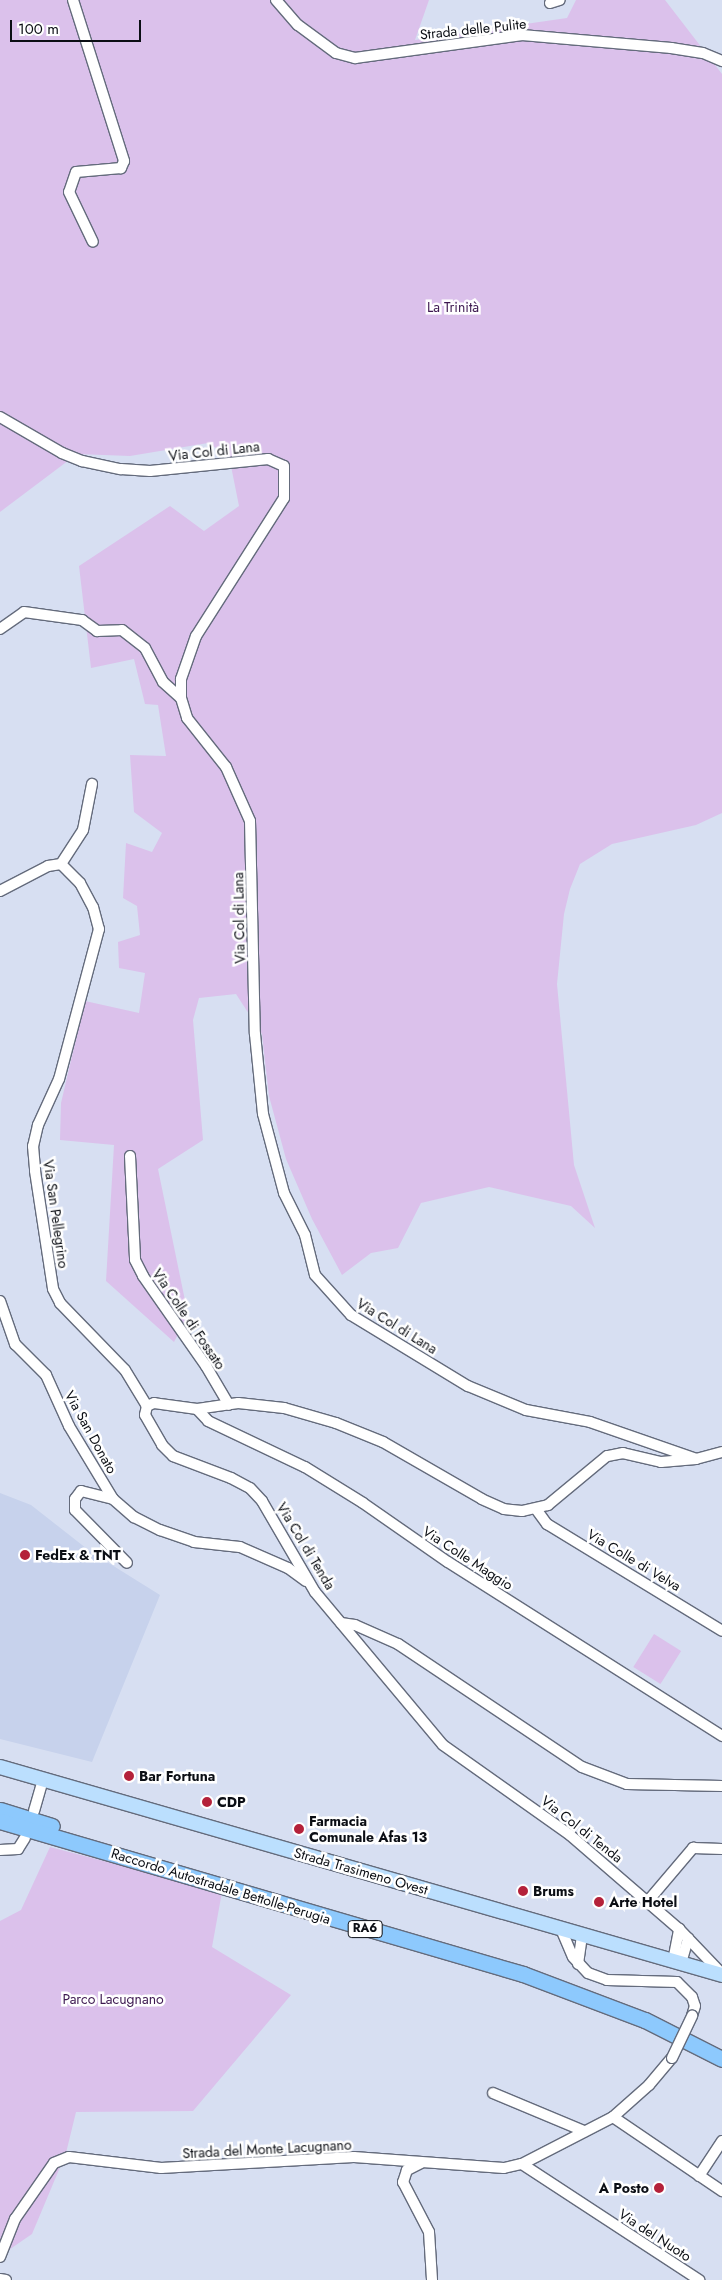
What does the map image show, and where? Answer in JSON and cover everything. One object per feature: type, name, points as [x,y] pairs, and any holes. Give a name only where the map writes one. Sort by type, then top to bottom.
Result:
[{"type":"highway","name":"RA6","points":[[0,1810],[526,1964],[648,2011],[722,2047]]},
{"type":"highway","name":"Raccordo Autostradale Bettolle-Perugia","points":[[0,1822],[523,1974],[645,2020],[722,2059]]},
{"type":"main road","name":"Strada Trasimeno Ovest","points":[[0,1767],[722,1975]]},
{"type":"street","points":[[73,0],[124,161],[121,168],[76,172],[69,192],[93,242]]},
{"type":"street","name":"Strada delle Pulite","points":[[276,0],[298,25],[336,53],[355,58],[522,35],[671,48],[703,53],[722,61]]},
{"type":"street","name":"Via Col di Lana","points":[[0,417],[62,453],[82,461],[121,469],[150,471],[268,459],[284,466],[284,498],[196,636],[181,679],[181,698],[187,718],[226,767],[250,821],[255,1034],[263,1114],[284,1193],[305,1235],[314,1275],[351,1315],[468,1386],[526,1410],[590,1422],[696,1459]]},
{"type":"street","points":[[0,629],[24,612],[82,620],[97,631],[122,630],[145,648],[163,682],[181,698]]},
{"type":"street","points":[[0,891],[48,866],[61,864],[83,830],[92,784]]},
{"type":"street","name":"Via San Pellegrino","points":[[61,864],[80,883],[93,908],[99,929],[59,1079],[38,1125],[33,1146],[53,1289],[60,1303],[125,1370],[147,1406]]},
{"type":"street","name":"Via Colle di Fossato","points":[[130,1156],[135,1260],[142,1276],[206,1366],[229,1405]]},
{"type":"street","name":"Via San Donato","points":[[0,1301],[15,1344],[46,1375],[69,1426],[113,1499],[134,1517],[160,1530],[194,1542],[240,1547],[288,1568],[309,1584]]},
{"type":"street","points":[[147,1406],[154,1403],[197,1409],[260,1404],[336,1423],[383,1442],[504,1509],[536,1509],[556,1500],[607,1456],[623,1453],[661,1462],[710,1457],[722,1452]]},
{"type":"street","name":"Via Col di Tenda","points":[[147,1406],[145,1415],[152,1430],[173,1456],[231,1478],[250,1488],[262,1501],[309,1584],[443,1746],[555,1822],[679,1929],[722,1975]]},
{"type":"street","name":"Via Colle Maggio","points":[[197,1409],[208,1421],[305,1468],[363,1503],[448,1562],[722,1736]]},
{"type":"street","points":[[710,1457],[722,1462]]},
{"type":"street","name":"Via San Donato","points":[[113,1499],[81,1491],[75,1499],[75,1510],[127,1563]]},
{"type":"street","name":"Via Colle di Velva","points":[[536,1509],[547,1524],[722,1631]]},
{"type":"street","points":[[341,1623],[355,1625],[398,1644],[582,1767],[615,1781],[722,1786]]},
{"type":"street","points":[[34,1811],[43,1779]]},
{"type":"street","points":[[0,1850],[18,1848],[25,1838]]},
{"type":"street","points":[[648,1901],[693,1848],[722,1849]]},
{"type":"street","name":"Strada del Monte Lacugnano","points":[[0,2257],[15,2219],[54,2162],[69,2156],[161,2168],[354,2157],[487,2169],[522,2164],[584,2130],[613,2117],[649,2086],[672,2058],[692,2016],[692,1997],[677,1982],[595,1978],[578,1964],[568,1948],[561,1929]]},
{"type":"street","points":[[677,1962],[679,1929]]},
{"type":"street","points":[[578,1964],[582,1935]]},
{"type":"street","points":[[677,1962],[688,1938]]},
{"type":"street","points":[[493,2093],[584,2130]]},
{"type":"street","points":[[613,2117],[722,2191]]},
{"type":"street","points":[[700,2176],[722,2140]]},
{"type":"street","points":[[420,2163],[407,2170],[403,2182],[428,2232],[430,2278]]},
{"type":"street","name":"Via del Nuoto","points":[[522,2164],[699,2280]]},
{"type":"street","points":[[0,2280],[6,2280]]},
{"type":"shaded area","points":[[0,1493],[31,1505],[91,1552],[160,1595],[92,1762],[0,1739]]},
{"type":"green space","name":"La Trinità","points":[[0,0],[429,0],[415,40],[567,18],[576,0],[665,0],[722,74],[722,813],[696,825],[612,844],[580,864],[570,889],[564,914],[557,984],[574,1165],[595,1228],[571,1206],[489,1187],[421,1203],[398,1248],[371,1253],[342,1275],[312,1219],[286,1159],[269,1096],[262,1034],[236,994],[199,998],[193,1020],[203,1140],[158,1169],[188,1315],[174,1342],[106,1281],[114,1145],[60,1140],[61,1103],[85,1001],[139,1013],[145,973],[119,968],[118,942],[140,935],[137,906],[123,898],[126,843],[152,852],[162,833],[134,812],[130,755],[166,756],[158,705],[145,704],[134,659],[91,668],[79,566],[170,506],[204,531],[239,506],[229,456],[208,443],[130,456],[77,454],[0,512]]},
{"type":"green space","points":[[654,1634],[681,1651],[660,1684],[633,1667]]},
{"type":"green space","name":"Parco Lacugnano","points":[[50,1847],[222,1892],[212,1947],[291,1995],[193,2111],[76,2112],[66,2153],[32,2234],[0,2256],[0,1921],[21,1910]]},
{"type":"place","name":"FedEx & TNT","points":[[25,1555]]},
{"type":"place","name":"Bar Fortuna","points":[[129,1776]]},
{"type":"place","name":"CDP","points":[[207,1802]]},
{"type":"place","name":"Farmacia Comunale Afas 13","points":[[299,1829]]},
{"type":"place","name":"Brums","points":[[523,1891]]},
{"type":"place","name":"Arte Hotel","points":[[599,1902]]},
{"type":"place","name":"A Posto","points":[[659,2188]]}]
